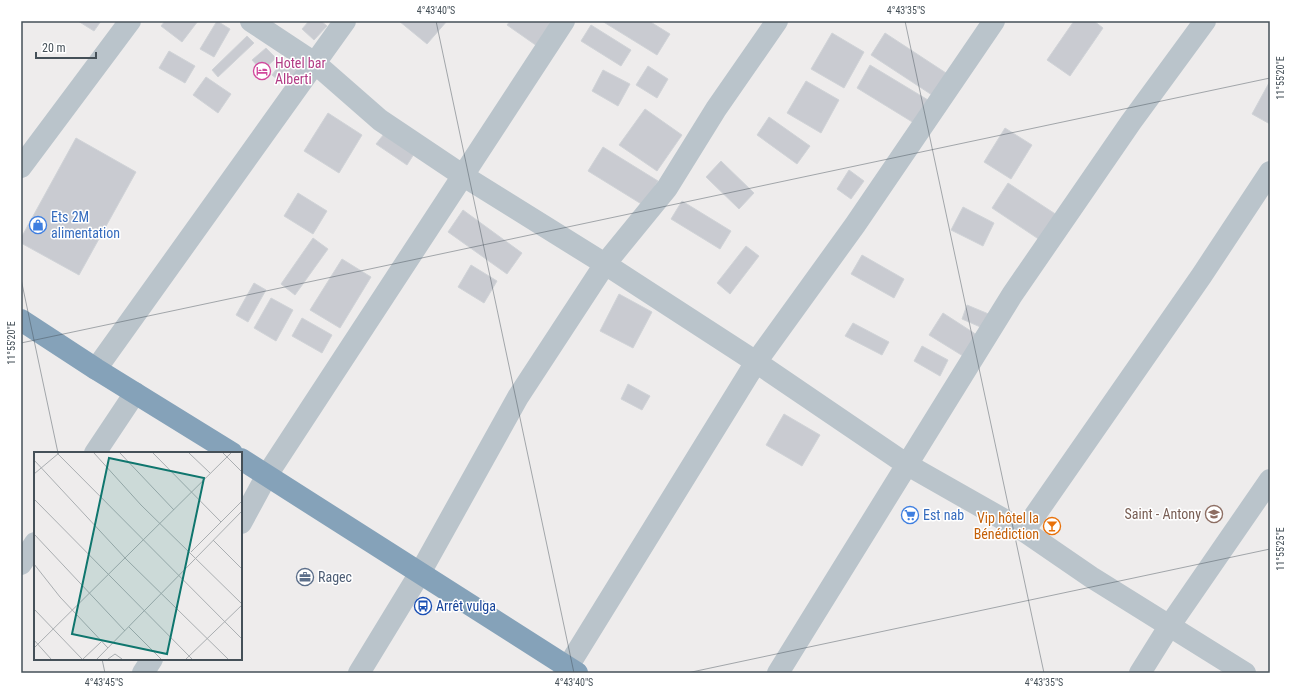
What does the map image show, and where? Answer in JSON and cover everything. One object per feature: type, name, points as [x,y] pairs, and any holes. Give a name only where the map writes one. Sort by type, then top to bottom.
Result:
[{"type":"highway","points":[[21,320],[96,369],[230,452]]},
{"type":"highway","points":[[242,460],[570,671]]},
{"type":"street","points":[[21,167],[130,21]]},
{"type":"street","points":[[251,21],[316,64],[380,120],[462,175],[606,264],[756,362],[906,464],[1024,531],[1091,577],[1245,673]]},
{"type":"street","points":[[96,369],[316,64],[345,21]]},
{"type":"street","points":[[242,521],[268,475],[462,175],[564,21]]},
{"type":"street","points":[[359,673],[420,573],[518,397],[606,264],[667,188],[716,109],[777,21]]},
{"type":"street","points":[[570,671],[756,362],[855,225],[994,21]]},
{"type":"street","points":[[778,673],[1012,295],[1131,122],[1205,21]]},
{"type":"street","points":[[1024,531],[1202,275],[1270,172]]},
{"type":"street","points":[[96,452],[135,393]]},
{"type":"street","points":[[1140,673],[1170,625],[1270,480]]},
{"type":"street","points":[[21,564],[34,544]]},
{"type":"street","points":[[143,673],[151,660]]},
{"type":"building","points":[[78,21],[101,21],[94,31]]},
{"type":"building","points":[[165,21],[198,21],[182,42],[161,26]]},
{"type":"building","points":[[217,21],[230,29],[214,57],[200,49]]},
{"type":"building","points":[[309,21],[321,21],[327,26],[314,40],[302,29]]},
{"type":"building","points":[[399,21],[447,21],[427,44]]},
{"type":"building","points":[[510,21],[547,21],[552,25],[537,46],[507,25]]},
{"type":"building","points":[[602,21],[649,21],[670,34],[657,55]]},
{"type":"building","points":[[1074,21],[1094,21],[1103,28],[1070,76],[1047,60]]},
{"type":"building","points":[[591,25],[631,50],[621,66],[581,41]]},
{"type":"building","points":[[832,33],[864,52],[844,88],[811,69]]},
{"type":"building","points":[[885,33],[946,73],[932,95],[871,55]]},
{"type":"building","points":[[247,36],[254,43],[218,77],[212,70]]},
{"type":"building","points":[[266,48],[276,58],[262,71],[252,60]]},
{"type":"building","points":[[169,51],[195,66],[185,83],[159,68]]},
{"type":"building","points":[[284,59],[299,70],[286,86],[272,75]]},
{"type":"building","points":[[870,65],[928,100],[914,123],[857,88]]},
{"type":"building","points":[[648,66],[668,79],[657,98],[636,85]]},
{"type":"building","points":[[603,70],[630,84],[618,106],[592,91]]},
{"type":"building","points":[[206,77],[231,94],[218,113],[193,95]]},
{"type":"building","points":[[806,81],[839,100],[821,133],[787,113]]},
{"type":"building","points":[[1270,81],[1270,124],[1252,114]]},
{"type":"building","points":[[645,109],[682,135],[657,171],[619,145]]},
{"type":"building","points":[[328,113],[362,135],[339,173],[304,151]]},
{"type":"building","points":[[769,117],[810,146],[797,164],[757,135]]},
{"type":"building","points":[[1005,128],[1032,145],[1011,179],[984,162]]},
{"type":"building","points":[[384,134],[414,154],[407,165],[376,144]]},
{"type":"building","points":[[76,138],[136,172],[79,275],[21,243],[21,238]]},
{"type":"building","points":[[603,147],[658,181],[643,205],[588,171]]},
{"type":"building","points":[[721,161],[754,193],[739,209],[706,177]]},
{"type":"building","points":[[849,170],[864,181],[851,199],[837,189]]},
{"type":"building","points":[[1008,183],[1060,217],[1043,242],[992,208]]},
{"type":"building","points":[[298,193],[327,211],[313,234],[284,216]]},
{"type":"building","points":[[682,201],[731,231],[720,249],[671,219]]},
{"type":"building","points":[[963,207],[994,223],[983,246],[951,230]]},
{"type":"building","points":[[463,210],[522,253],[507,274],[448,232]]},
{"type":"building","points":[[313,238],[328,249],[295,295],[281,284]]},
{"type":"building","points":[[746,246],[759,256],[730,294],[717,283]]},
{"type":"building","points":[[862,255],[904,279],[894,298],[851,274]]},
{"type":"building","points":[[342,259],[371,277],[340,328],[310,310]]},
{"type":"building","points":[[471,265],[497,281],[484,303],[458,287]]},
{"type":"building","points":[[254,283],[266,290],[248,322],[236,315]]},
{"type":"building","points":[[619,294],[652,312],[633,348],[600,331]]},
{"type":"building","points":[[271,298],[293,310],[276,341],[254,328]]},
{"type":"building","points":[[967,305],[991,315],[985,329],[962,319]]},
{"type":"building","points":[[943,313],[977,335],[963,356],[929,335]]},
{"type":"building","points":[[302,318],[332,335],[322,353],[292,336]]},
{"type":"building","points":[[853,323],[889,342],[882,355],[845,336]]},
{"type":"building","points":[[922,346],[948,360],[940,376],[914,361]]},
{"type":"building","points":[[628,384],[650,396],[642,410],[621,399]]},
{"type":"building","points":[[784,414],[820,435],[802,466],[766,445]]},
{"type":"place","name":"Hotel bar Alberti","points":[[262,71]]},
{"type":"place","name":"Ets 2M alimentation","points":[[38,225]]},
{"type":"place","name":"Saint - Antony","points":[[1214,514]]},
{"type":"place","name":"Est nab","points":[[910,515]]},
{"type":"place","name":"Vip hôtel la Bénédiction","points":[[1052,526]]},
{"type":"place","name":"Ragec","points":[[305,577]]},
{"type":"place","name":"Arrêt vulga","points":[[423,606]]}]
